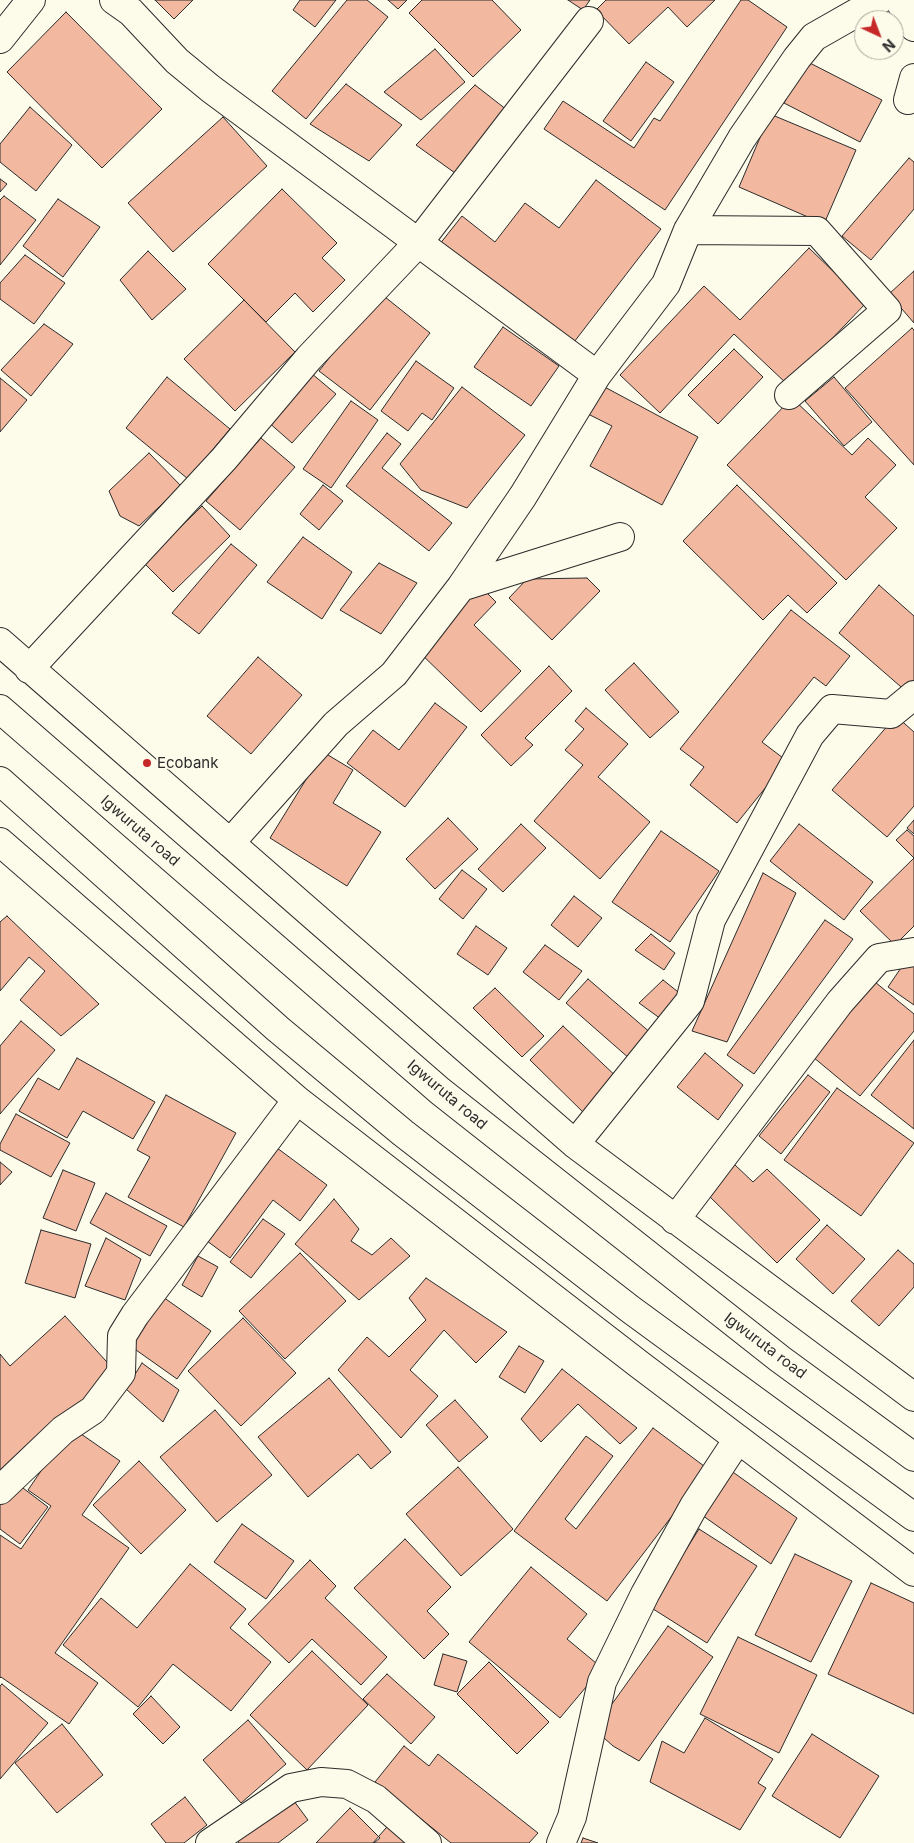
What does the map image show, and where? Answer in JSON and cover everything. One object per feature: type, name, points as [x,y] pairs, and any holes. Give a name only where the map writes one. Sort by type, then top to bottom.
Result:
[{"type":"street","points":[[0,39],[31,0]]},
{"type":"street","points":[[114,0],[131,12],[177,61],[211,89],[597,375]]},
{"type":"street","points":[[230,843],[336,724],[394,674],[461,587],[523,496],[597,375],[666,284],[688,230],[742,138],[814,37],[879,0]]},
{"type":"street","points":[[899,0],[914,27]]},
{"type":"street","points":[[29,669],[224,459],[308,358],[418,243],[589,21]]},
{"type":"street","points":[[688,230],[817,231],[886,310],[789,395]]},
{"type":"street","points":[[461,587],[620,537]]},
{"type":"street","points":[[0,642],[575,1144],[914,1397]]},
{"type":"street","points":[[575,1144],[690,1001],[711,920],[810,735],[832,709],[890,714],[914,695]]},
{"type":"street","name":"Igwuruta road","points":[[0,709],[440,1091],[566,1192],[831,1396],[914,1457]]},
{"type":"street","points":[[0,781],[278,1029],[403,1134],[630,1309],[914,1517]]},
{"type":"street","points":[[0,842],[297,1100],[738,1440],[914,1572]]},
{"type":"street","points":[[675,1220],[840,1002],[879,958],[914,952]]},
{"type":"street","points":[[0,1490],[64,1430],[93,1410],[121,1374],[122,1336],[130,1322],[297,1100]]},
{"type":"street","points":[[561,1843],[572,1817],[602,1682],[645,1594],[694,1506],[738,1440]]},
{"type":"street","points":[[210,1843],[291,1788],[321,1782],[347,1784],[376,1799],[426,1843]]},
{"type":"building","points":[[155,0],[193,0],[174,19]]},
{"type":"building","points":[[300,0],[336,0],[315,27],[293,10]]},
{"type":"building","points":[[347,0],[367,0],[388,17],[306,119],[272,91]]},
{"type":"building","points":[[388,0],[407,0],[398,9]]},
{"type":"building","points":[[422,0],[492,0],[521,30],[473,77],[409,13]]},
{"type":"building","points":[[568,0],[590,0],[583,10]]},
{"type":"building","points":[[606,0],[715,0],[687,27],[668,7],[629,44],[596,10]]},
{"type":"building","points":[[741,0],[748,0],[787,27],[665,210],[544,129],[563,101],[634,148],[654,118],[660,121]]},
{"type":"building","points":[[66,12],[162,109],[102,168],[7,72]]},
{"type":"building","points":[[435,49],[465,82],[421,120],[384,92]]},
{"type":"building","points":[[806,61],[882,100],[860,142],[784,103]]},
{"type":"building","points":[[646,62],[674,82],[631,141],[603,121]]},
{"type":"building","points":[[346,84],[402,125],[369,161],[310,124]]},
{"type":"building","points":[[475,85],[507,110],[455,173],[416,145]]},
{"type":"building","points":[[30,107],[72,145],[36,191],[0,162],[0,144]]},
{"type":"building","points":[[770,114],[856,150],[824,224],[739,187]]},
{"type":"building","points":[[223,117],[267,166],[173,252],[128,203]]},
{"type":"building","points":[[909,158],[914,162],[914,209],[871,260],[842,236]]},
{"type":"building","points":[[0,179],[7,184],[0,192]]},
{"type":"building","points":[[596,180],[661,229],[571,346],[439,245],[462,216],[495,242],[525,203],[559,228]]},
{"type":"building","points":[[282,189],[337,243],[322,258],[345,280],[313,312],[295,293],[266,322],[208,264]]},
{"type":"building","points":[[4,196],[36,220],[0,265],[0,200]]},
{"type":"building","points":[[58,199],[100,227],[63,277],[23,246]]},
{"type":"building","points":[[809,248],[866,303],[788,385],[734,334],[660,413],[620,375],[704,286],[740,320]]},
{"type":"building","points":[[148,251],[186,289],[152,320],[120,280]]},
{"type":"building","points":[[25,255],[65,283],[34,324],[0,299],[0,283]]},
{"type":"building","points":[[914,271],[914,323],[889,294]]},
{"type":"building","points":[[380,293],[430,333],[370,410],[319,371]]},
{"type":"building","points":[[244,300],[295,352],[235,411],[184,359]]},
{"type":"building","points":[[44,324],[73,344],[31,396],[1,370]]},
{"type":"building","points":[[503,327],[559,366],[531,406],[474,367]]},
{"type":"building","points":[[912,328],[914,330],[914,465],[845,388]]},
{"type":"building","points":[[734,349],[763,377],[718,424],[688,395]]},
{"type":"building","points":[[416,361],[454,388],[432,420],[422,413],[408,431],[381,411]]},
{"type":"building","points":[[311,373],[336,394],[292,443],[267,421]]},
{"type":"building","points":[[167,377],[230,429],[188,479],[126,428]]},
{"type":"building","points":[[834,377],[872,422],[844,446],[805,401]]},
{"type":"building","points":[[0,378],[27,400],[0,432]]},
{"type":"building","points":[[599,384],[698,437],[662,505],[590,466],[612,426],[584,412]]},
{"type":"building","points":[[462,387],[525,435],[467,508],[421,490],[400,464]]},
{"type":"building","points":[[792,398],[852,455],[868,438],[896,465],[865,497],[897,528],[846,580],[727,465]]},
{"type":"building","points":[[351,401],[378,420],[331,488],[303,469]]},
{"type":"building","points":[[387,433],[401,444],[382,468],[452,523],[429,551],[346,486]]},
{"type":"building","points":[[261,438],[295,467],[240,530],[206,501]]},
{"type":"building","points":[[149,453],[181,486],[139,526],[120,516],[109,491]]},
{"type":"building","points":[[323,485],[343,501],[319,530],[300,514]]},
{"type":"building","points":[[737,485],[837,583],[807,613],[788,595],[763,620],[683,541]]},
{"type":"building","points":[[202,506],[230,536],[173,592],[144,563]]},
{"type":"building","points":[[303,537],[352,572],[322,619],[267,582]]},
{"type":"building","points":[[231,544],[257,565],[199,634],[172,613]]},
{"type":"building","points":[[379,563],[417,583],[381,634],[340,610]]},
{"type":"building","points":[[587,578],[600,591],[552,640],[509,598],[527,579]]},
{"type":"building","points":[[879,585],[914,616],[914,686],[908,693],[839,633]]},
{"type":"building","points":[[480,586],[496,602],[474,625],[521,671],[481,712],[417,650]]},
{"type":"building","points":[[791,610],[850,656],[826,686],[814,677],[762,742],[787,761],[737,823],[690,785],[704,767],[680,749]]},
{"type":"building","points":[[258,657],[302,695],[251,754],[207,716]]},
{"type":"building","points":[[634,663],[679,712],[650,738],[605,690]]},
{"type":"building","points":[[549,666],[572,691],[525,738],[533,745],[511,766],[481,735]]},
{"type":"building","points":[[435,703],[467,727],[405,807],[347,763],[373,730],[399,750]]},
{"type":"building","points":[[586,708],[628,744],[598,777],[650,822],[600,879],[534,821],[583,765],[565,750],[584,729],[575,721]]},
{"type":"building","points":[[896,716],[914,732],[914,806],[887,837],[832,790]]},
{"type":"building","points":[[323,752],[353,770],[333,803],[381,832],[347,886],[270,838]]},
{"type":"building","points":[[448,818],[478,849],[435,889],[406,859]]},
{"type":"building","points":[[914,820],[914,834],[907,828]]},
{"type":"building","points":[[521,824],[546,848],[503,892],[478,869]]},
{"type":"building","points":[[799,824],[873,882],[844,920],[770,861]]},
{"type":"building","points":[[907,830],[914,836],[914,858],[896,840]]},
{"type":"building","points":[[661,831],[719,871],[670,942],[612,902]]},
{"type":"building","points":[[914,858],[914,926],[895,945],[860,911]]},
{"type":"building","points":[[462,870],[487,889],[463,919],[439,899]]},
{"type":"building","points":[[763,873],[796,893],[727,1042],[692,1031]]},
{"type":"building","points":[[574,896],[602,918],[578,947],[551,925]]},
{"type":"building","points":[[7,916],[99,1004],[61,1036],[20,1000],[45,971],[29,957],[0,991],[0,922]]},
{"type":"building","points":[[825,920],[853,939],[754,1074],[727,1055]]},
{"type":"building","points":[[476,926],[507,948],[488,975],[457,954]]},
{"type":"building","points":[[651,934],[675,953],[664,970],[635,950]]},
{"type":"building","points":[[545,945],[582,971],[559,1000],[523,972]]},
{"type":"building","points":[[907,959],[914,964],[914,1005],[888,987]]},
{"type":"building","points":[[588,979],[652,1034],[630,1059],[566,1003]]},
{"type":"building","points":[[663,980],[682,995],[661,1019],[639,1003]]},
{"type":"building","points":[[875,982],[914,1014],[914,1031],[860,1096],[813,1057]]},
{"type":"building","points":[[495,988],[544,1036],[522,1057],[473,1008]]},
{"type":"building","points":[[21,1021],[55,1050],[0,1114],[0,1046]]},
{"type":"building","points":[[563,1026],[622,1082],[588,1117],[530,1060]]},
{"type":"building","points":[[914,1040],[914,1129],[871,1095]]},
{"type":"building","points":[[705,1053],[743,1085],[718,1120],[677,1087]]},
{"type":"building","points":[[77,1058],[155,1102],[133,1139],[83,1111],[67,1138],[19,1111],[38,1078],[59,1090]]},
{"type":"building","points":[[808,1075],[830,1092],[781,1154],[759,1136]]},
{"type":"building","points":[[837,1088],[914,1143],[861,1216],[784,1160]]},
{"type":"building","points":[[166,1095],[236,1133],[184,1227],[128,1197],[150,1157],[137,1150]]},
{"type":"building","points":[[16,1114],[70,1143],[51,1177],[0,1150],[0,1144]]},
{"type":"building","points":[[273,1145],[327,1185],[300,1221],[273,1200],[230,1258],[203,1238]]},
{"type":"building","points":[[0,1162],[12,1172],[0,1185]]},
{"type":"building","points":[[734,1164],[753,1182],[767,1169],[820,1220],[777,1263],[706,1193]]},
{"type":"building","points":[[63,1170],[95,1183],[76,1231],[43,1218]]},
{"type":"building","points":[[106,1193],[167,1226],[150,1256],[90,1223]]},
{"type":"building","points":[[334,1199],[359,1229],[351,1241],[372,1255],[391,1238],[410,1256],[359,1300],[295,1244]]},
{"type":"building","points":[[263,1219],[285,1234],[251,1278],[230,1262]]},
{"type":"building","points":[[827,1225],[865,1259],[833,1294],[796,1259]]},
{"type":"building","points":[[41,1230],[91,1244],[75,1298],[25,1283]]},
{"type":"building","points":[[106,1238],[141,1259],[125,1300],[85,1286]]},
{"type":"building","points":[[898,1250],[914,1264],[914,1287],[879,1326],[851,1301]]},
{"type":"building","points":[[300,1253],[346,1301],[285,1359],[239,1311]]},
{"type":"building","points":[[198,1256],[218,1267],[202,1297],[182,1285]]},
{"type":"building","points":[[426,1278],[507,1332],[476,1363],[444,1330],[410,1370],[438,1396],[401,1438],[338,1370],[367,1337],[389,1357],[426,1320],[409,1298]]},
{"type":"building","points":[[163,1297],[211,1331],[177,1379],[129,1345]]},
{"type":"building","points":[[65,1316],[116,1372],[0,1476],[0,1354],[10,1366]]},
{"type":"building","points":[[243,1318],[296,1373],[241,1426],[188,1371]]},
{"type":"building","points":[[519,1346],[544,1361],[525,1393],[499,1377]]},
{"type":"building","points":[[142,1363],[179,1390],[163,1422],[126,1389]]},
{"type":"building","points":[[562,1369],[637,1428],[620,1444],[578,1404],[541,1442],[521,1419]]},
{"type":"building","points":[[329,1378],[391,1452],[371,1469],[358,1454],[308,1497],[258,1437]]},
{"type":"building","points":[[455,1400],[488,1437],[459,1462],[426,1425]]},
{"type":"building","points":[[215,1410],[272,1475],[217,1522],[160,1457]]},
{"type":"building","points":[[71,1427],[120,1461],[82,1515],[129,1548],[55,1653],[98,1683],[69,1724],[0,1678],[0,1535],[21,1549],[51,1506],[28,1490]]},
{"type":"building","points":[[653,1428],[708,1469],[607,1601],[514,1531],[586,1436],[613,1456],[565,1519],[576,1529]]},
{"type":"building","points":[[139,1461],[186,1510],[141,1554],[93,1505]]},
{"type":"building","points":[[458,1467],[513,1529],[461,1576],[406,1514]]},
{"type":"building","points":[[730,1470],[797,1518],[771,1564],[699,1513]]},
{"type":"building","points":[[15,1482],[48,1507],[20,1544],[0,1529],[0,1502]]},
{"type":"building","points":[[242,1524],[294,1561],[266,1599],[214,1562]]},
{"type":"building","points":[[699,1529],[757,1566],[707,1643],[650,1607]]},
{"type":"building","points":[[405,1539],[451,1587],[427,1611],[449,1634],[424,1659],[354,1588]]},
{"type":"building","points":[[795,1554],[852,1581],[811,1662],[755,1635]]},
{"type":"building","points":[[310,1560],[336,1586],[325,1598],[387,1657],[361,1685],[312,1639],[289,1663],[248,1624]]},
{"type":"building","points":[[190,1564],[246,1609],[230,1628],[271,1662],[231,1711],[173,1664],[138,1707],[63,1645],[101,1598],[137,1628]]},
{"type":"building","points":[[531,1567],[587,1614],[567,1639],[602,1668],[560,1718],[469,1642]]},
{"type":"building","points":[[871,1583],[914,1603],[914,1714],[828,1674]]},
{"type":"building","points":[[668,1626],[713,1657],[639,1761],[613,1746],[594,1729]]},
{"type":"building","points":[[738,1637],[817,1675],[779,1753],[700,1714]]},
{"type":"building","points":[[312,1651],[368,1705],[307,1770],[250,1715]]},
{"type":"building","points":[[443,1654],[467,1661],[457,1692],[434,1685]]},
{"type":"building","points":[[489,1662],[549,1722],[517,1754],[457,1694]]},
{"type":"building","points":[[387,1674],[435,1717],[411,1744],[363,1699]]},
{"type":"building","points":[[2,1684],[48,1723],[0,1779],[0,1686]]},
{"type":"building","points":[[151,1696],[180,1727],[163,1744],[133,1714]]},
{"type":"building","points":[[705,1718],[773,1759],[758,1783],[766,1788],[740,1830],[650,1782],[662,1741],[684,1753]]},
{"type":"building","points":[[248,1720],[286,1764],[241,1803],[203,1760]]},
{"type":"building","points":[[62,1724],[103,1775],[57,1813],[15,1763]]},
{"type":"building","points":[[812,1734],[879,1776],[840,1838],[772,1796]]},
{"type":"building","points":[[404,1746],[429,1766],[438,1754],[538,1833],[529,1843],[451,1843],[375,1782]]},
{"type":"building","points":[[185,1797],[207,1825],[184,1843],[166,1843],[151,1824]]},
{"type":"building","points":[[291,1797],[308,1820],[278,1843],[239,1843],[235,1838]]},
{"type":"building","points":[[350,1808],[380,1838],[374,1843],[316,1843]]},
{"type":"building","points":[[392,1821],[417,1843],[373,1843]]},
{"type":"building","points":[[583,1838],[598,1843],[581,1843]]},
{"type":"place","name":"Ecobank","points":[[147,763]]}]
